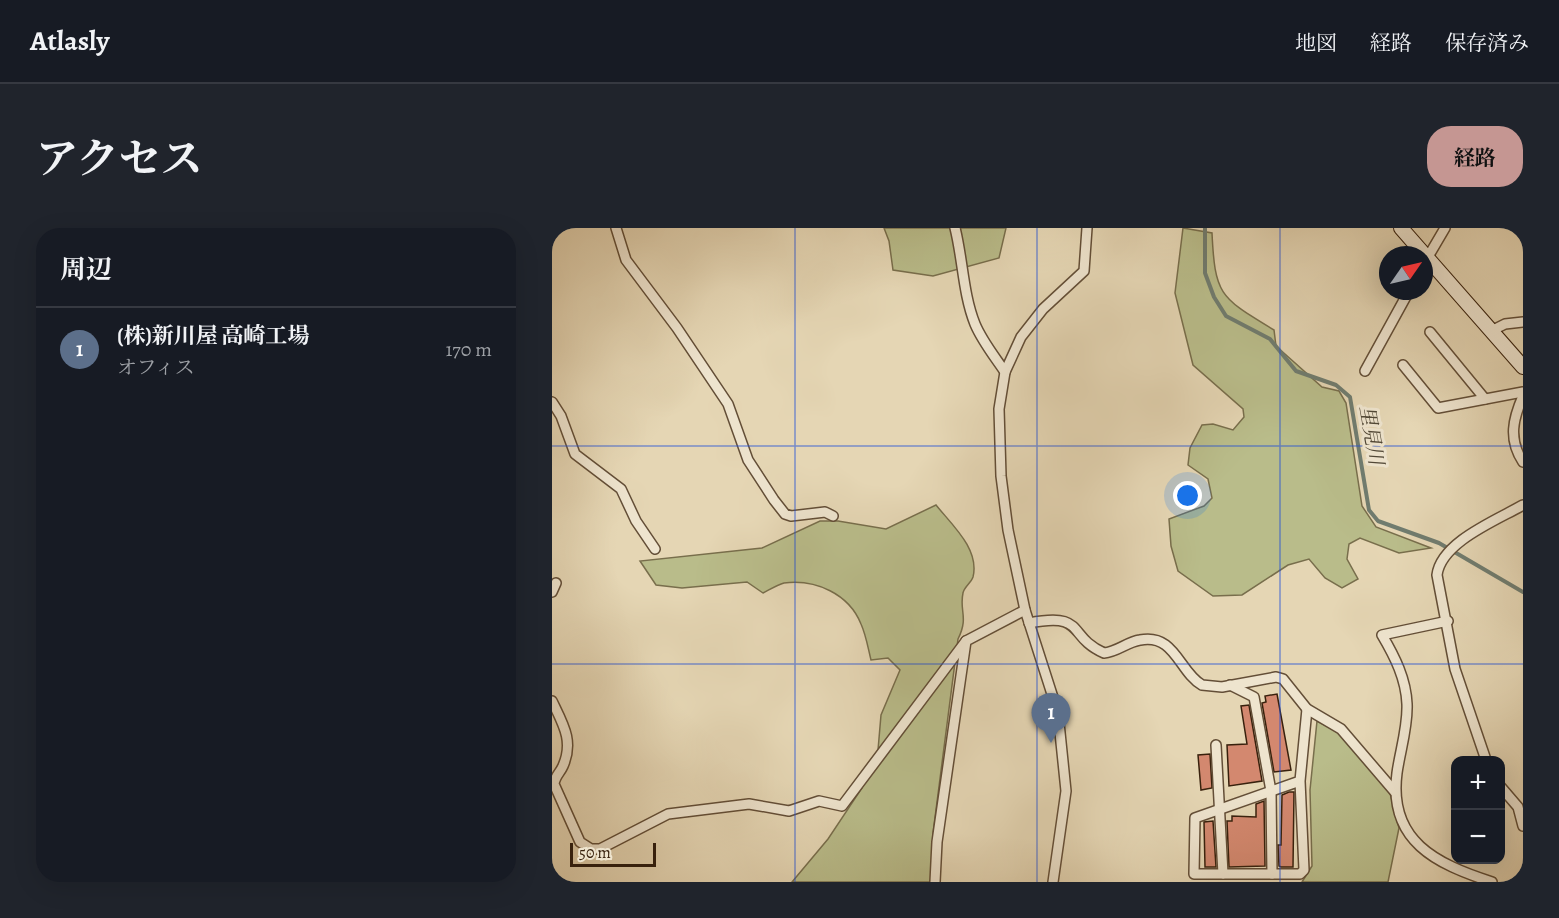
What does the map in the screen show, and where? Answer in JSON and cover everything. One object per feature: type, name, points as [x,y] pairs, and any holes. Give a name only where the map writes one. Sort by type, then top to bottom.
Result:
[{"type":"main road","points":[[1401,228],[1415,246]]},
{"type":"main road","points":[[1433,267],[1493,330],[1523,367]]},
{"type":"street","points":[[616,228],[626,260],[677,328],[728,404],[748,460],[774,500],[785,514],[791,516],[825,512],[833,516]]},
{"type":"street","points":[[955,228],[964,266],[967,299],[976,326],[1005,372]]},
{"type":"street","points":[[1053,882],[1066,791],[1058,713],[1025,610],[1008,530],[1001,476],[999,409],[1005,372],[1030,323],[1084,271],[1087,228]]},
{"type":"street","points":[[1433,248],[1445,228]]},
{"type":"street","points":[[1365,371],[1404,300]]},
{"type":"street","points":[[1493,330],[1505,324],[1523,322]]},
{"type":"street","points":[[1430,332],[1485,399]]},
{"type":"street","points":[[1403,365],[1438,408],[1523,394],[1513,420],[1514,443],[1523,462]]},
{"type":"street","points":[[552,402],[561,416],[575,454],[621,489],[636,521],[655,549]]},
{"type":"street","points":[[1485,756],[1455,669],[1448,621],[1437,575],[1443,558],[1457,543],[1523,505]]},
{"type":"street","points":[[552,701],[566,727],[568,739],[567,752],[554,784],[580,842],[585,847],[600,849],[668,814],[749,804],[789,811],[819,801],[842,806],[966,641],[1025,610]]},
{"type":"street","points":[[1029,623],[1056,618],[1072,624],[1096,650],[1104,653],[1132,642],[1155,639],[1176,653],[1198,683],[1202,685],[1230,686],[1276,677],[1283,679],[1307,709],[1341,729],[1395,792]]},
{"type":"street","points":[[1448,621],[1382,635],[1400,670],[1407,704],[1395,792],[1397,812],[1410,836],[1443,864],[1492,882]]},
{"type":"street","points":[[935,882],[938,842],[966,641]]},
{"type":"street","points":[[1230,686],[1254,697],[1271,791],[1272,874]]},
{"type":"street","points":[[1300,781],[1195,818],[1194,874],[1300,874],[1304,870],[1300,781],[1307,709]]},
{"type":"street","points":[[1216,745],[1222,874]]},
{"type":"street","points":[[1505,792],[1518,807],[1523,826]]},
{"type":"green space","points":[[884,228],[1006,228],[999,258],[933,276],[893,270],[889,241]]},
{"type":"green space","points":[[1183,228],[1212,233],[1215,270],[1224,293],[1242,310],[1274,330],[1276,346],[1322,387],[1339,391],[1346,403],[1362,506],[1376,527],[1431,548],[1399,553],[1360,538],[1349,544],[1347,559],[1358,579],[1342,588],[1325,578],[1309,559],[1288,565],[1242,595],[1213,596],[1178,571],[1171,546],[1169,519],[1204,506],[1212,498],[1208,479],[1188,465],[1190,448],[1202,425],[1213,424],[1233,430],[1244,417],[1243,409],[1193,365],[1175,293]]},
{"type":"green space","points":[[936,505],[963,538],[974,567],[973,577],[962,599],[963,625],[958,639],[933,833],[931,882],[792,882],[828,839],[862,788],[878,750],[881,715],[900,670],[888,658],[871,660],[856,613],[840,597],[819,586],[796,582],[784,583],[763,593],[747,582],[682,588],[656,585],[640,561],[762,548],[820,521],[838,521],[886,529]]},
{"type":"green space","points":[[1317,721],[1342,734],[1390,793],[1399,828],[1388,882],[1302,882],[1312,866],[1310,790]]},
{"type":"building","points":[[1277,694],[1291,770],[1274,772],[1262,703],[1266,702],[1265,696]]},
{"type":"building","points":[[1249,705],[1262,781],[1229,786],[1227,745],[1247,744],[1241,706]]},
{"type":"building","points":[[1210,754],[1212,788],[1201,790],[1198,755]]},
{"type":"building","points":[[1294,792],[1293,867],[1281,867],[1279,866],[1278,845],[1281,845],[1282,795]]},
{"type":"building","points":[[1264,801],[1265,866],[1229,867],[1227,821],[1232,821],[1232,816],[1256,817],[1256,804]]},
{"type":"building","points":[[1213,821],[1216,867],[1205,867],[1204,822]]},
{"type":"waterway","name":"里見川","points":[[1205,228],[1205,273],[1214,297],[1226,316],[1270,339],[1296,371],[1336,385],[1350,397],[1369,510],[1378,521],[1439,543],[1523,592]]},
{"type":"place","name":"(株)新川屋 高崎工場","points":[[1051,743]]}]
